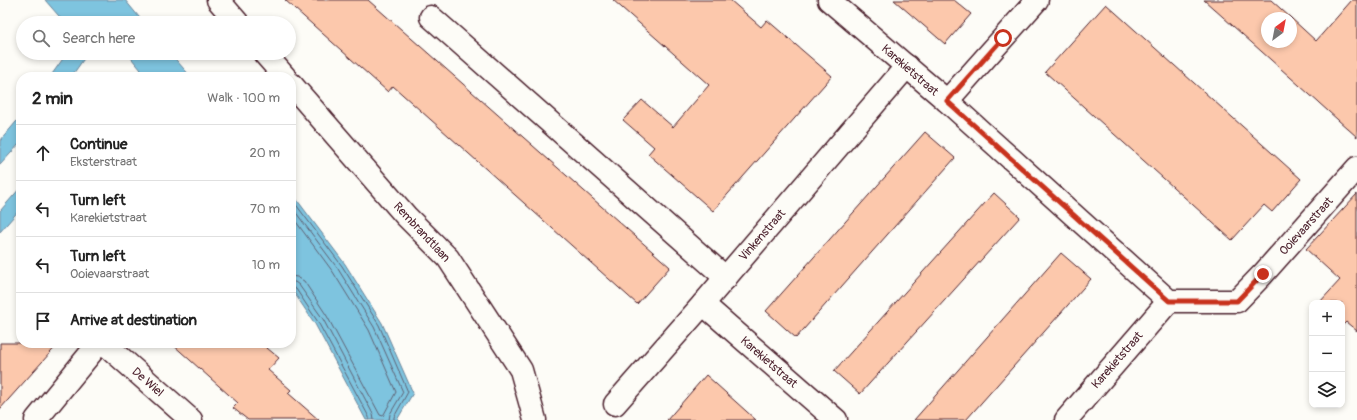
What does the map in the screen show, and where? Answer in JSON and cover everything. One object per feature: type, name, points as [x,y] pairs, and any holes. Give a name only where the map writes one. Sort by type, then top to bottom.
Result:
[{"type":"street","points":[[218,0],[232,16]]},
{"type":"street","name":"Karekietstraat","points":[[829,0],[947,101],[1169,301],[1066,420]]},
{"type":"street","points":[[947,101],[1037,0]]},
{"type":"street","points":[[430,17],[726,278]]},
{"type":"street","points":[[270,60],[281,72]]},
{"type":"street","name":"Vinkenstraat","points":[[615,404],[726,278],[907,66]]},
{"type":"street","name":"Rembrandtlaan","points":[[296,90],[406,216],[448,258],[521,370],[528,417]]},
{"type":"street","name":"Ooievaarstraat","points":[[1169,301],[1237,301],[1263,274],[1357,168]]},
{"type":"street","name":"Karekietstraat","points":[[703,304],[836,420]]},
{"type":"street","points":[[36,420],[94,348]]},
{"type":"street","name":"De Wiel","points":[[110,348],[192,420]]},
{"type":"water","points":[[45,0],[125,0],[138,16],[59,16]]},
{"type":"water","points":[[62,60],[83,60],[75,72],[54,72]]},
{"type":"water","points":[[133,60],[176,60],[187,72],[139,72],[141,70]]},
{"type":"water","points":[[16,122],[16,147],[0,165],[0,141]]},
{"type":"water","points":[[16,193],[16,214],[0,232],[0,211]]},
{"type":"water","points":[[296,199],[345,264],[382,323],[413,393],[397,420],[366,420],[315,324],[296,296]]},
{"type":"building","points":[[285,0],[368,0],[670,267],[637,304],[393,86],[388,92]]},
{"type":"building","points":[[613,0],[730,0],[761,27],[767,20],[832,76],[713,211],[648,154],[654,147],[623,120],[642,100],[673,127],[709,85]]},
{"type":"building","points":[[894,0],[954,0],[971,14],[945,44]]},
{"type":"building","points":[[1204,0],[1271,0],[1284,12],[1261,12],[1261,48],[1297,48],[1297,24],[1316,41],[1352,0],[1357,0],[1357,137]]},
{"type":"building","points":[[1106,4],[1301,179],[1272,212],[1264,205],[1232,240],[1045,72]]},
{"type":"building","points":[[925,132],[955,158],[796,338],[766,311]]},
{"type":"building","points":[[994,193],[1020,217],[860,394],[834,371]]},
{"type":"building","points":[[1357,194],[1357,331],[1346,322],[1345,323],[1345,300],[1322,300],[1340,280],[1306,249]]},
{"type":"building","points":[[1061,253],[1091,279],[966,420],[914,420]]},
{"type":"building","points":[[0,343],[16,343],[16,348],[55,348],[0,409]]},
{"type":"building","points":[[177,348],[267,348],[279,358],[268,370],[291,390],[288,393],[319,420],[248,420],[233,408],[238,403]]},
{"type":"building","points":[[706,375],[756,420],[667,420]]},
{"type":"route","points":[[1003,38],[947,101],[1169,301],[1237,301],[1263,274]]}]
